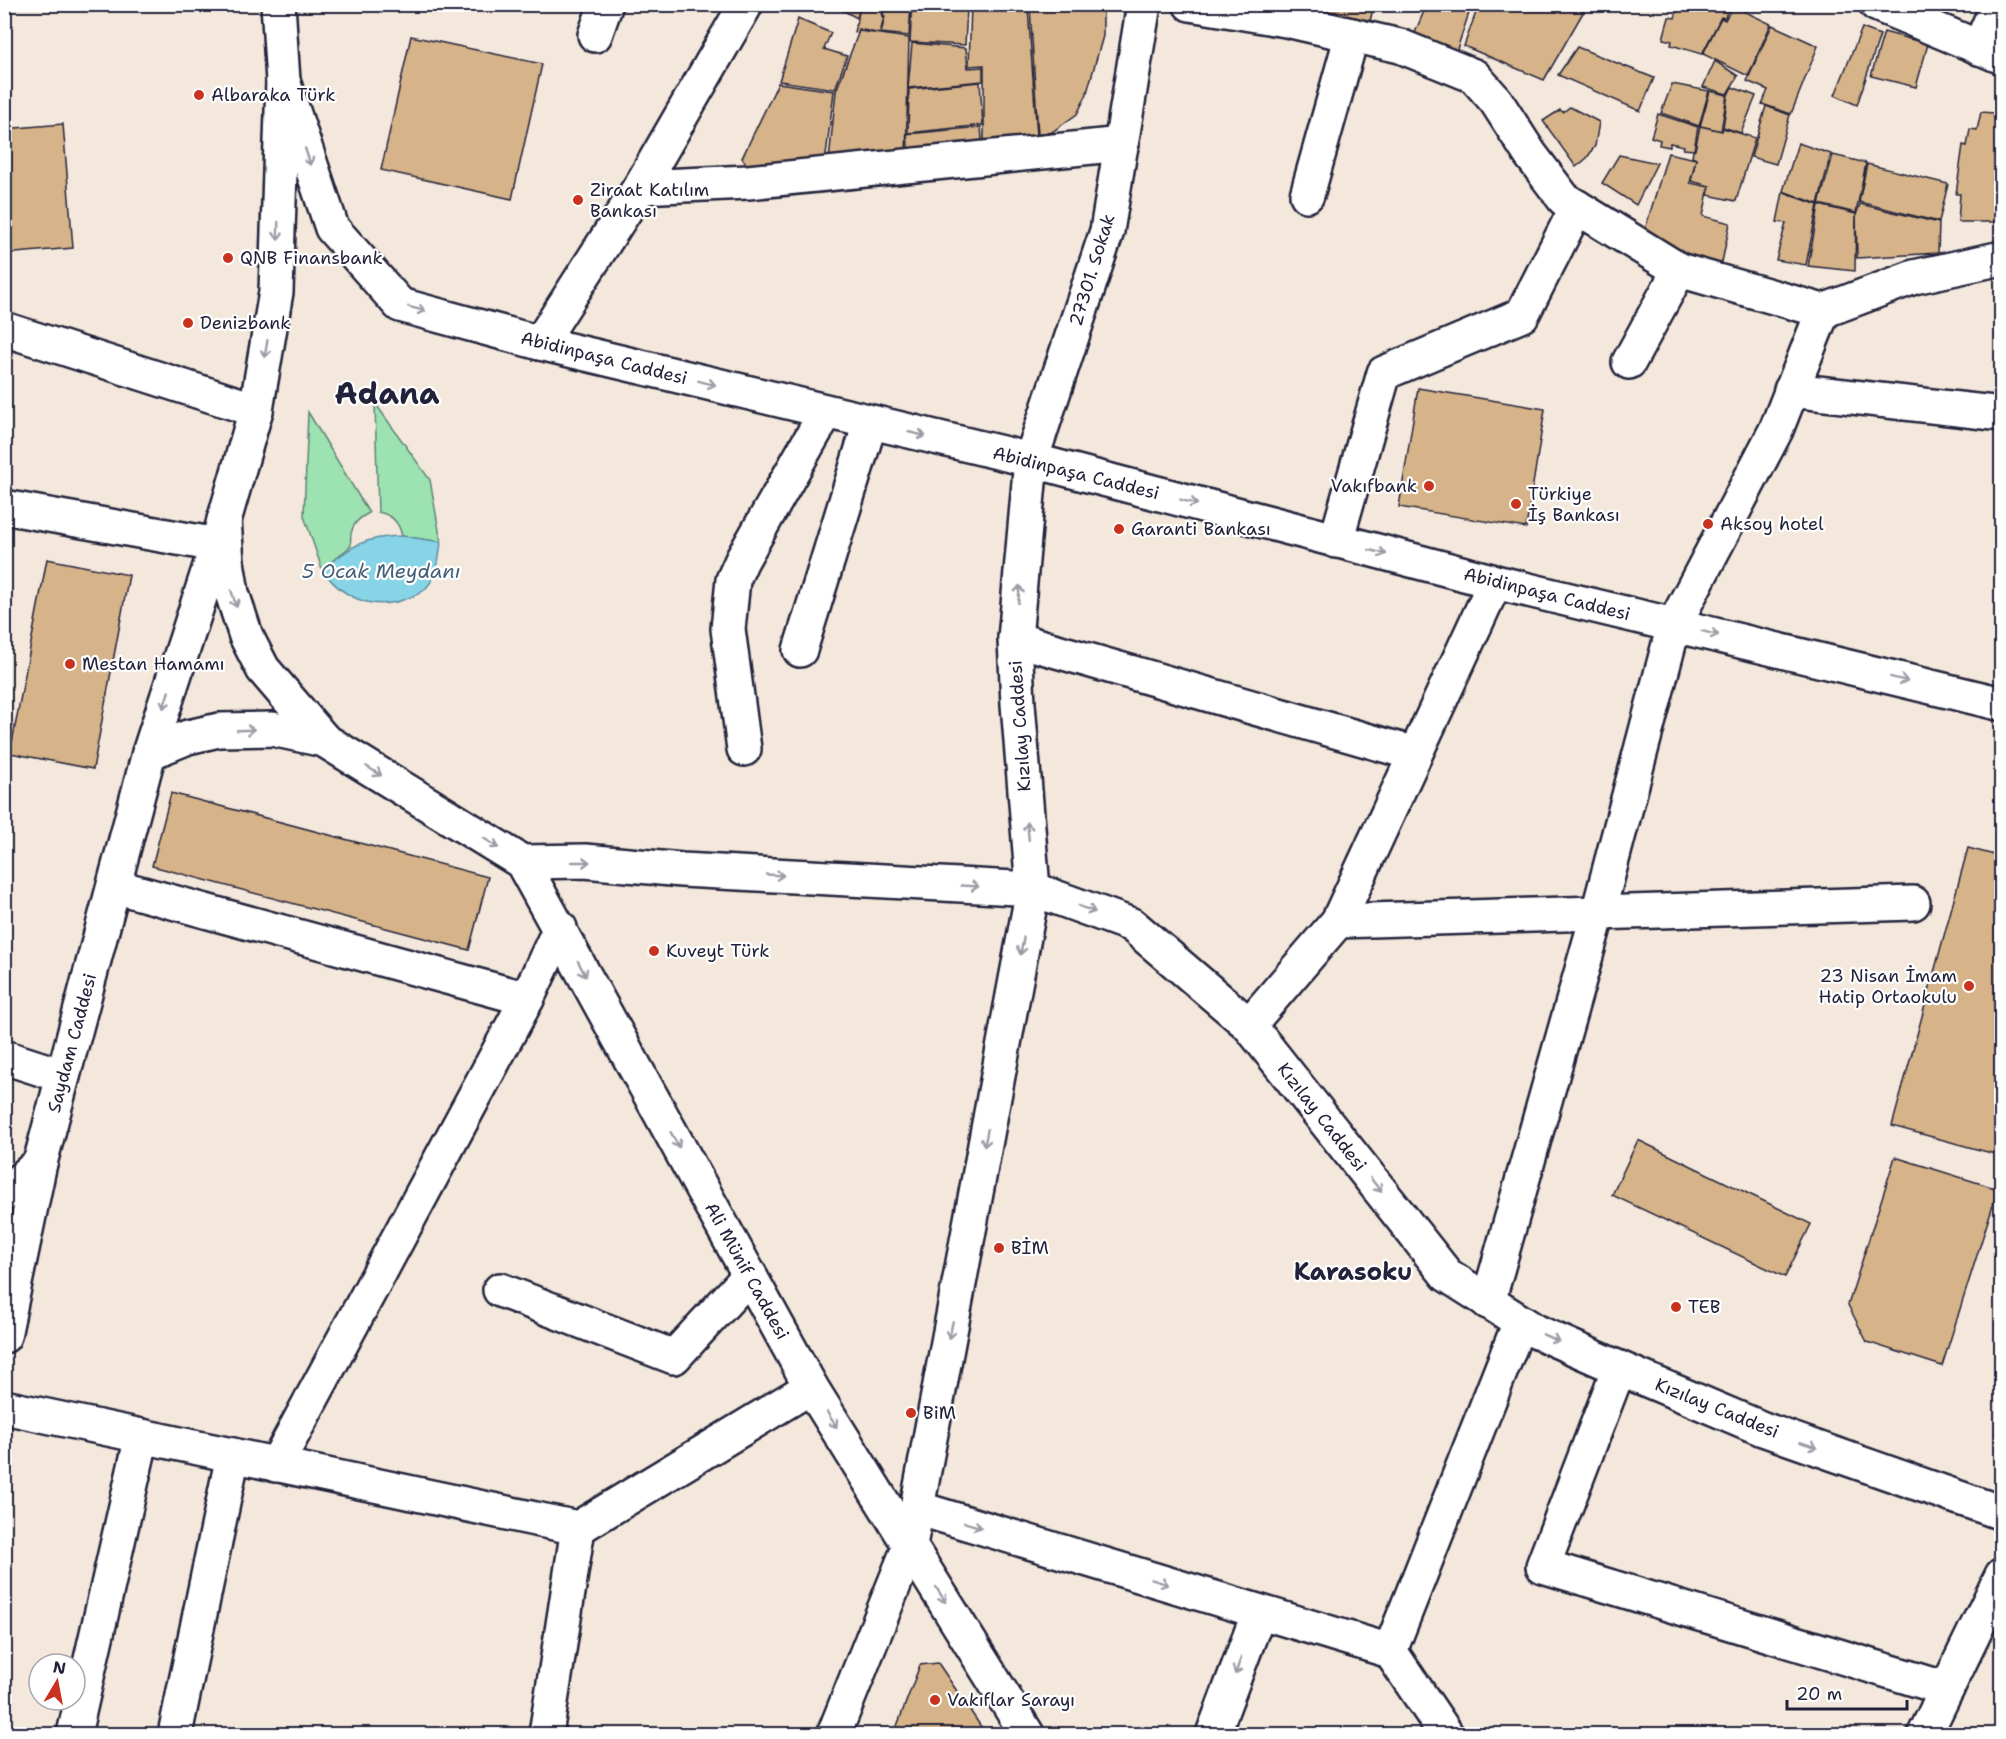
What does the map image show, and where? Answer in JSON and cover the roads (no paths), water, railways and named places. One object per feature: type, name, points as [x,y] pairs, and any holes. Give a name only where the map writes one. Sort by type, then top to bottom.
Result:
[{"type":"street","points":[[278,4],[283,81]]},
{"type":"street","points":[[595,35],[606,4]]},
{"type":"street","points":[[540,343],[640,188],[746,4]]},
{"type":"street","name":"27301. Sokak","points":[[1031,460],[1107,231],[1144,4]]},
{"type":"street","points":[[1190,4],[1286,20],[1400,46],[1474,76],[1496,101],[1530,154],[1564,199],[1679,270],[1823,311],[1914,277],[2001,258]]},
{"type":"street","points":[[1876,4],[1990,52],[1998,4]]},
{"type":"street","points":[[1307,195],[1352,35]]},
{"type":"street","name":"Abidinpaşa Caddesi","points":[[283,81],[332,228],[399,305],[540,343],[1031,460],[1495,582],[2001,704]]},
{"type":"street","name":"Saydam Caddesi","points":[[4,1336],[40,1163],[149,753],[220,533],[256,411],[276,292],[283,81]]},
{"type":"street","points":[[640,188],[748,182],[1122,144]]},
{"type":"street","points":[[1336,542],[1384,373],[1522,315],[1577,207]]},
{"type":"street","points":[[1629,362],[1679,270]]},
{"type":"street","points":[[1488,1302],[1598,913],[1674,625],[1776,430],[1823,311]]},
{"type":"street","points":[[4,329],[256,411]]},
{"type":"street","points":[[1791,390],[2001,414]]},
{"type":"street","points":[[744,749],[729,629],[733,580],[742,560],[826,412]]},
{"type":"street","points":[[800,650],[870,423]]},
{"type":"street","name":"Kızılay Caddesi","points":[[1031,460],[1015,639],[1032,889],[1132,925],[1249,1025],[1447,1275],[1488,1302],[1535,1331],[1763,1429],[2001,1513]]},
{"type":"street","points":[[4,507],[220,533],[232,593],[246,636],[262,669],[324,740]]},
{"type":"street","points":[[1249,1025],[1338,921],[1495,582]]},
{"type":"street","points":[[1015,639],[1415,754]]},
{"type":"street","points":[[149,753],[188,737],[219,730],[272,729],[324,740]]},
{"type":"street","name":"Ali Münif Caddesi","points":[[324,740],[522,862],[811,1387],[1027,1734]]},
{"type":"street","points":[[522,862],[585,861],[682,870],[1032,889],[910,1545],[834,1734]]},
{"type":"street","points":[[114,886],[526,999]]},
{"type":"street","points":[[1338,921],[1913,903]]},
{"type":"street","points":[[276,1465],[526,999],[560,928]]},
{"type":"street","points":[[4,1057],[63,1076]]},
{"type":"street","points":[[4,1194],[40,1163]]},
{"type":"street","points":[[500,1290],[674,1357],[750,1275]]},
{"type":"street","points":[[1390,1651],[1520,1322]]},
{"type":"street","points":[[1619,1368],[1543,1566],[1947,1689]]},
{"type":"street","points":[[4,1407],[578,1528],[811,1387]]},
{"type":"street","points":[[74,1734],[142,1436]]},
{"type":"street","points":[[175,1734],[233,1455]]},
{"type":"street","points":[[917,1508],[1390,1651],[1446,1734]]},
{"type":"street","points":[[546,1734],[578,1528]]},
{"type":"street","points":[[1925,1734],[1947,1689],[1991,1622],[2001,1575]]},
{"type":"street","points":[[1213,1734],[1259,1612]]},
{"type":"water","name":"5 Ocak Meydanı","points":[[402,536],[441,542],[434,577],[425,589],[413,596],[379,604],[357,599],[338,587],[322,569],[359,544],[377,538]]},
{"type":"place","name":"Albaraka Türk","points":[[199,95]]},
{"type":"place","name":"Ziraat Katılım Bankası","points":[[578,200]]},
{"type":"place","name":"QNB Finansbank","points":[[228,258]]},
{"type":"place","name":"Denizbank","points":[[188,323]]},
{"type":"place","name":"Vakıfbank","points":[[1429,486]]},
{"type":"place","name":"Türkiye İş Bankası","points":[[1516,504]]},
{"type":"place","name":"Aksoy hotel","points":[[1708,524]]},
{"type":"place","name":"Garanti Bankası","points":[[1119,529]]},
{"type":"place","name":"Mestan Hamamı","points":[[70,664]]},
{"type":"place","name":"Kuveyt Türk","points":[[654,951]]},
{"type":"place","name":"23 Nisan İmam Hatip Ortaokulu","points":[[1969,986]]},
{"type":"place","name":"BİM","points":[[999,1248]]},
{"type":"place","name":"TEB","points":[[1676,1307]]},
{"type":"place","name":"BiM","points":[[911,1413]]},
{"type":"place","name":"Vakıflar Sarayı","points":[[935,1700]]},
{"type":"district","name":"Adana","points":[[387,393]]},
{"type":"district","name":"Karasoku","points":[[1353,1272]]}]
